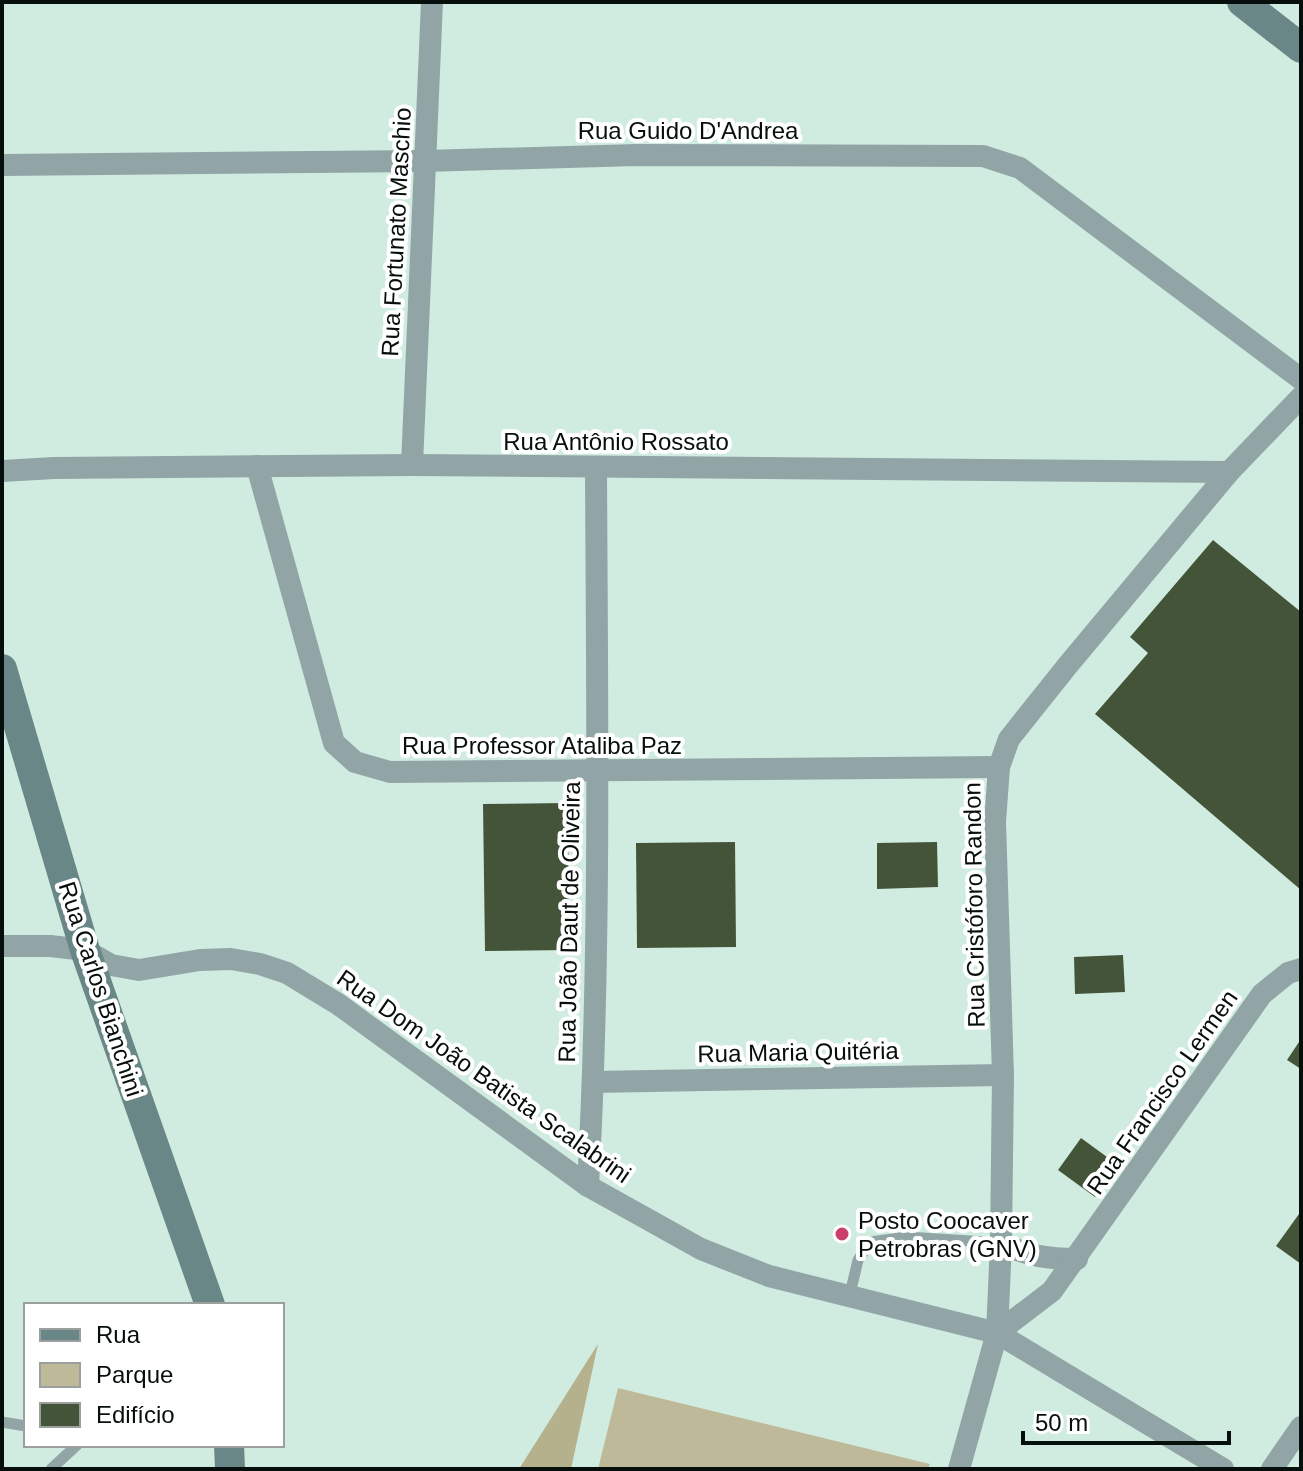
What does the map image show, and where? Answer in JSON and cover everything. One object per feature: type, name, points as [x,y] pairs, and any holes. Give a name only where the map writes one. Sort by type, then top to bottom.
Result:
[{"type":"main road","points":[[1242,2],[1301,48]]},
{"type":"main road","name":"Rua Carlos Bianchini","points":[[2,669],[85,950],[205,1302]]},
{"type":"main road","points":[[229,1447],[230,1469]]},
{"type":"street","name":"Rua Fortunato Maschio","points":[[412,465],[432,2]]},
{"type":"street","name":"Rua Guido D'Andrea","points":[[2,165],[425,161],[637,155],[983,156],[1020,168],[1301,379]]},
{"type":"street","name":"Rua Cristóforo Randon","points":[[960,1468],[997,1333],[1003,1075],[995,822],[999,767],[1009,739],[1229,472],[1301,397]]},
{"type":"street","name":"Rua Antônio Rossato","points":[[2,471],[412,465],[1229,472]]},
{"type":"street","name":"Rua Professor Ataliba Paz","points":[[257,466],[334,743],[355,762],[390,772],[999,767]]},
{"type":"street","name":"Rua João Daut de Oliveira","points":[[588,1186],[593,1082],[597,772],[596,467]]},
{"type":"street","name":"Rua Dom João Batista Scalabrini","points":[[2,946],[85,950],[111,965],[139,970],[200,960],[231,959],[287,973],[338,1004],[588,1186],[701,1249],[769,1276],[997,1333],[1223,1469]]},
{"type":"street","name":"Rua Francisco Lermen","points":[[997,1333],[1052,1291],[1262,994],[1288,973],[1301,969]]},
{"type":"street","name":"Rua Maria Quitéria","points":[[593,1082],[1003,1075]]},
{"type":"street","points":[[1001,1243],[1041,1258],[1077,1259]]},
{"type":"street","points":[[1272,1469],[1301,1427]]},
{"type":"lane","points":[[850,1294],[858,1260],[870,1242],[907,1237],[1001,1243]]},
{"type":"lane","points":[[2,1422],[24,1426]]},
{"type":"lane","points":[[51,1469],[74,1447]]},
{"type":"green space","points":[[618,1388],[930,1464],[928,1469],[598,1469]]},
{"type":"shaded area","points":[[598,1344],[571,1469],[519,1469]]},
{"type":"building","points":[[1213,540],[1301,612],[1301,890],[1095,714],[1148,653],[1130,637]]},
{"type":"building","points":[[568,803],[569,950],[485,951],[483,804]]},
{"type":"building","points":[[735,842],[736,947],[637,948],[636,843]]},
{"type":"building","points":[[937,842],[938,887],[877,889],[877,843]]},
{"type":"building","points":[[1123,955],[1125,992],[1075,994],[1074,957]]},
{"type":"building","points":[[1301,1039],[1301,1069],[1287,1060]]},
{"type":"building","points":[[1081,1138],[1118,1165],[1095,1197],[1058,1170]]},
{"type":"building","points":[[1299,1214],[1301,1216],[1301,1264],[1276,1246]]},
{"type":"place","name":"Posto Coocaver Petrobras (GNV)","points":[[842,1234]]}]
